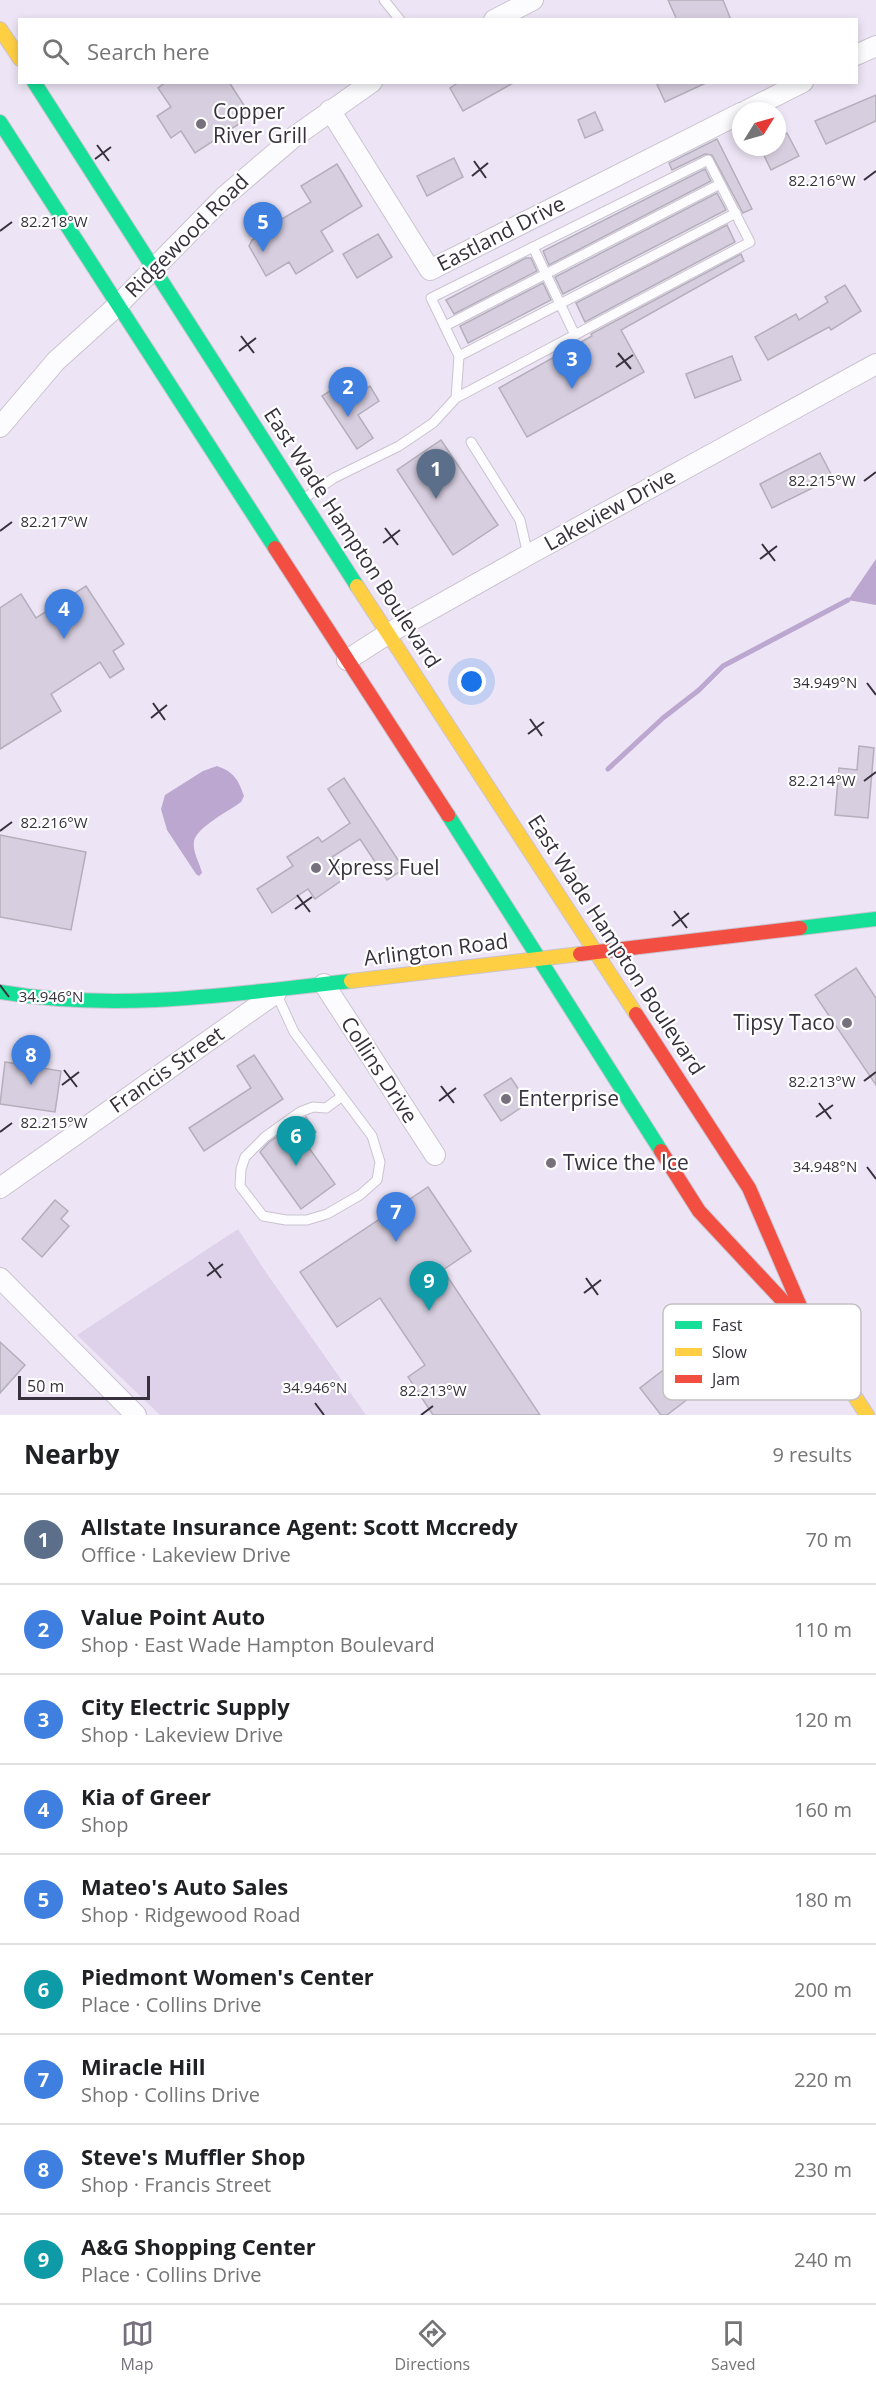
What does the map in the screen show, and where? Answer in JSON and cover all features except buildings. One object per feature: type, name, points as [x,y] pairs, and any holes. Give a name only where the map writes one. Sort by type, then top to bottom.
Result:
[{"type":"main road","points":[[0,29],[18,57]]},
{"type":"main road","name":"East Wade Hampton Boulevard","points":[[35,84],[594,952],[749,1188],[800,1304]]},
{"type":"main road","name":"East Wade Hampton Boulevard","points":[[0,122],[540,958],[699,1211],[787,1304]]},
{"type":"main road","name":"Arlington Road","points":[[0,992],[43,999],[100,1002],[276,993],[324,984],[876,919]]},
{"type":"main road","name":"East Wade Hampton Boulevard","points":[[857,1400],[867,1415]]},
{"type":"street","points":[[498,18],[533,0]]},
{"type":"street","points":[[858,54],[876,46]]},
{"type":"street","name":"Ridgewood Road","points":[[0,427],[56,362],[118,305],[250,173],[330,110],[369,84]]},
{"type":"street","points":[[764,102],[799,84]]},
{"type":"street","name":"Eastland Drive","points":[[330,110],[430,270],[732,119]]},
{"type":"street","name":"Lakeview Drive","points":[[346,660],[388,633],[876,364]]},
{"type":"street","name":"Collins Drive","points":[[324,984],[435,1155]]},
{"type":"street","name":"Francis Street","points":[[0,1188],[276,993]]},
{"type":"street","points":[[0,1278],[136,1415]]},
{"type":"lane","points":[[384,0],[398,18]]},
{"type":"lane","points":[[302,500],[334,478],[399,446],[433,423],[456,398],[750,242],[708,160],[431,298],[459,356],[456,398]]},
{"type":"lane","points":[[445,326],[720,184]]},
{"type":"lane","points":[[459,356],[736,213]]},
{"type":"lane","points":[[533,247],[575,335]]},
{"type":"lane","points":[[471,442],[520,519],[528,555]]},
{"type":"lane","points":[[276,993],[294,1032],[372,1136],[380,1162],[376,1180],[360,1195],[327,1214],[307,1221],[263,1216],[240,1186],[241,1169],[245,1157],[265,1137],[300,1112],[313,1107],[326,1108],[341,1097]]},
{"type":"shaded area","points":[[876,559],[876,605],[848,600]]},
{"type":"shaded area","points":[[217,766],[235,777],[244,796],[241,802],[207,825],[196,836],[195,853],[202,873],[199,876],[167,830],[161,809],[165,795],[203,771]]},
{"type":"shaded area","points":[[238,1229],[366,1415],[160,1415],[77,1335]]},
{"type":"waterway","points":[[608,769],[663,718],[699,690],[723,666],[848,600]]},
{"type":"traffic: fast","points":[[35,84],[357,586]]},
{"type":"traffic: fast","points":[[0,122],[275,548]]},
{"type":"traffic: fast","points":[[448,815],[661,1151]]},
{"type":"traffic: fast","points":[[800,928],[876,919]]},
{"type":"traffic: fast","points":[[0,992],[87,1001],[131,1001],[176,999],[351,981]]},
{"type":"traffic: slow","points":[[0,29],[18,56]]},
{"type":"traffic: slow","points":[[357,586],[636,1014]]},
{"type":"traffic: slow","points":[[351,981],[580,954]]},
{"type":"traffic: slow","points":[[857,1400],[867,1415]]},
{"type":"traffic: jam","points":[[275,548],[448,815]]},
{"type":"traffic: jam","points":[[580,954],[800,928]]},
{"type":"traffic: jam","points":[[636,1014],[749,1188],[799,1304]]},
{"type":"traffic: jam","points":[[661,1151],[699,1211],[786,1304]]},
{"type":"place","name":"Copper River Grill","points":[[201,124]]},
{"type":"place","name":"Mateo's Auto Sales","points":[[263,252]]},
{"type":"place","name":"City Electric Supply","points":[[572,389]]},
{"type":"place","name":"Value Point Auto","points":[[348,417]]},
{"type":"place","name":"Allstate Insurance Agent: Scott Mccredy","points":[[436,499]]},
{"type":"place","name":"Kia of Greer","points":[[64,639]]},
{"type":"place","name":"Xpress Fuel","points":[[316,868]]},
{"type":"place","name":"Tipsy Taco","points":[[847,1023]]},
{"type":"place","name":"Steve's Muffler Shop","points":[[31,1085]]},
{"type":"place","name":"Enterprise","points":[[506,1099]]},
{"type":"place","name":"Twice the Ice","points":[[551,1163]]},
{"type":"place","name":"Piedmont Women's Center","points":[[296,1166]]},
{"type":"place","name":"Miracle Hill","points":[[396,1242]]},
{"type":"place","name":"A&G Shopping Center","points":[[429,1311]]}]
